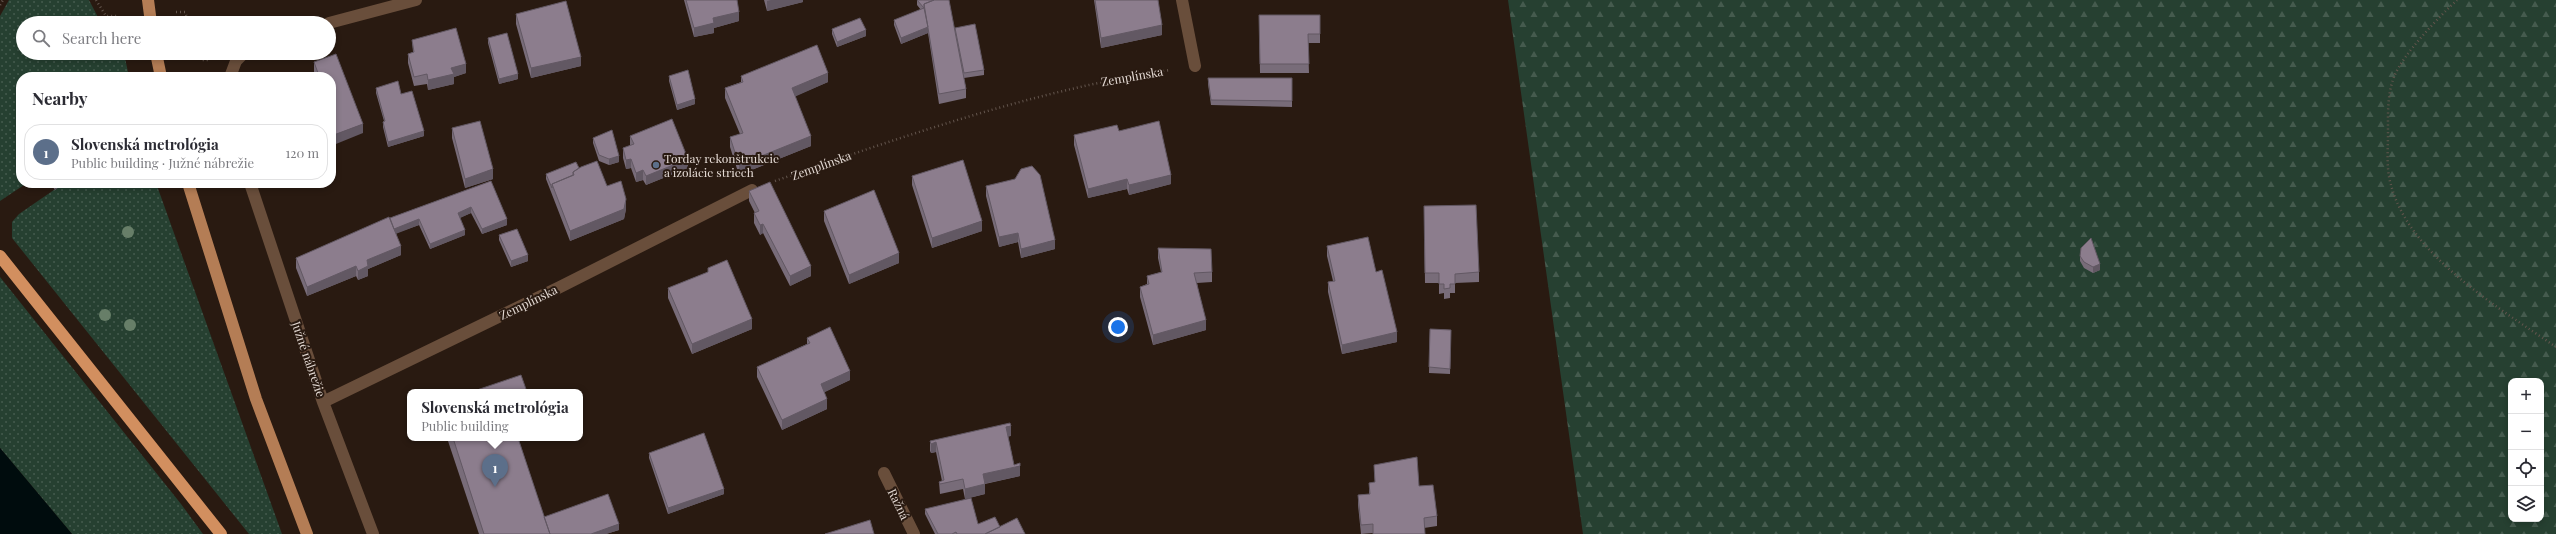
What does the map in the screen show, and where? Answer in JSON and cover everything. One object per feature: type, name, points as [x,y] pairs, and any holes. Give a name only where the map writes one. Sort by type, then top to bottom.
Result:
[{"type":"highway","points":[[0,256],[221,534]]},
{"type":"main road","points":[[148,0],[150,16]]},
{"type":"main road","points":[[157,60],[160,72]]},
{"type":"main road","points":[[190,188],[256,399],[307,534]]},
{"type":"street","points":[[336,21],[416,0]]},
{"type":"street","points":[[1182,0],[1195,66]]},
{"type":"street","points":[[232,72],[238,60]]},
{"type":"street","name":"Južné nábrežie","points":[[252,188],[323,402],[373,534]]},
{"type":"street","name":"Zemplínska","points":[[323,402],[560,287],[752,190]]},
{"type":"street","name":"Ražná","points":[[884,473],[914,534]]},
{"type":"path","points":[[0,5],[2,0]]},
{"type":"path","points":[[96,0],[106,16],[118,16]]},
{"type":"path","points":[[2457,0],[2406,56],[2394,76],[2389,98],[2388,114],[2390,184],[2402,213],[2418,234],[2461,280],[2556,347]]},
{"type":"path","points":[[176,13],[185,12],[186,16]]},
{"type":"path","name":"Zemplínska","points":[[752,190],[918,131],[1108,79],[1195,66]]},
{"type":"green space","points":[[9,0],[89,0],[97,16],[16,16],[16,60],[125,60],[128,72],[16,72],[16,188],[20,188],[0,201],[0,16]]},
{"type":"green space","points":[[1508,0],[2556,0],[2556,534],[1583,534]]},
{"type":"green space","points":[[57,188],[158,188],[282,534],[249,534],[12,238],[12,222],[19,214]]},
{"type":"green space","points":[[0,277],[181,504],[203,534],[72,534],[0,448]]},
{"type":"shaded area","points":[[0,448],[72,534],[0,534]]},
{"type":"building","points":[[686,0],[737,0],[739,12],[713,18],[714,23],[694,28]]},
{"type":"building","points":[[917,0],[934,0],[924,4],[924,8]]},
{"type":"building","points":[[934,0],[949,0],[966,89],[939,94],[924,4]]},
{"type":"building","points":[[1095,0],[1158,0],[1162,25],[1101,38]]},
{"type":"building","points":[[566,1],[581,57],[531,68],[516,14]]},
{"type":"building","points":[[924,8],[928,27],[901,38],[894,20]]},
{"type":"building","points":[[1259,15],[1320,15],[1320,34],[1308,34],[1309,64],[1260,64]]},
{"type":"building","points":[[860,18],[866,30],[837,42],[832,29]]},
{"type":"building","points":[[975,24],[984,70],[964,73],[955,28]]},
{"type":"building","points":[[456,28],[466,64],[451,68],[454,74],[428,80],[427,74],[414,77],[408,54],[414,52],[412,40]]},
{"type":"building","points":[[507,33],[518,74],[499,79],[488,38]]},
{"type":"building","points":[[817,45],[828,73],[792,88],[811,136],[739,165],[730,137],[743,133],[725,88],[743,82],[741,76]]},
{"type":"building","points":[[336,54],[363,124],[336,134],[336,72],[318,72],[314,62],[320,60],[336,60]]},
{"type":"building","points":[[688,70],[695,99],[677,105],[669,76]]},
{"type":"building","points":[[1208,78],[1292,78],[1292,101],[1211,100]]},
{"type":"building","points":[[398,81],[401,94],[412,91],[424,131],[388,142],[383,122],[385,121],[376,88]]},
{"type":"building","points":[[672,119],[688,159],[646,176],[643,170],[636,173],[631,159],[626,160],[623,148],[634,144],[630,136]]},
{"type":"building","points":[[480,121],[493,169],[465,179],[452,128]]},
{"type":"building","points":[[1159,121],[1171,175],[1129,185],[1127,179],[1088,189],[1074,135],[1117,125],[1119,131]]},
{"type":"building","points":[[612,130],[619,156],[609,159],[599,155],[593,138]]},
{"type":"building","points":[[963,160],[982,221],[932,238],[912,176]]},
{"type":"building","points":[[597,161],[607,186],[621,181],[626,199],[624,209],[570,231],[552,184],[574,175],[573,172],[581,167]]},
{"type":"building","points":[[576,162],[579,168],[573,172],[573,175],[552,184],[552,188],[546,174]]},
{"type":"building","points":[[1032,166],[1040,175],[1055,240],[1021,249],[1018,233],[999,237],[986,186],[1015,179],[1021,169]]},
{"type":"building","points":[[491,181],[507,219],[482,229],[471,207],[458,213],[465,230],[430,244],[419,219],[394,229],[390,218]]},
{"type":"building","points":[[770,182],[811,266],[790,276],[763,224],[760,225],[754,213],[759,211],[749,191]]},
{"type":"building","points":[[874,190],[899,253],[849,275],[824,211]]},
{"type":"building","points":[[1476,205],[1479,272],[1455,274],[1455,284],[1450,284],[1450,288],[1444,289],[1444,284],[1439,284],[1439,273],[1425,273],[1424,206]]},
{"type":"building","points":[[389,217],[401,246],[367,260],[368,266],[358,271],[356,266],[307,287],[296,258]]},
{"type":"building","points":[[517,229],[528,255],[511,261],[499,235]]},
{"type":"building","points":[[1368,237],[1376,272],[1382,270],[1397,332],[1342,345],[1328,282],[1335,281],[1327,246]]},
{"type":"building","points":[[2091,238],[2100,264],[2093,267],[2084,262],[2080,256],[2081,248]]},
{"type":"building","points":[[1158,248],[1211,249],[1212,272],[1194,273],[1206,320],[1153,335],[1140,287],[1149,284],[1147,276],[1162,272]]},
{"type":"building","points":[[727,260],[752,319],[692,344],[668,288],[708,272],[708,268]]},
{"type":"building","points":[[830,327],[850,371],[821,384],[827,399],[782,420],[757,367],[810,343],[807,338]]},
{"type":"building","points":[[1430,329],[1451,330],[1450,369],[1429,367]]},
{"type":"building","points":[[521,375],[526,389],[480,389]]},
{"type":"building","points":[[1010,423],[1011,426],[1006,427],[1014,465],[1020,463],[1020,466],[983,474],[985,484],[965,489],[963,479],[940,484],[939,482],[944,480],[936,442],[931,444],[930,441]]},
{"type":"building","points":[[704,433],[724,489],[668,508],[649,453]]},
{"type":"building","points":[[454,441],[519,441],[550,534],[484,534]]},
{"type":"building","points":[[1417,457],[1419,486],[1433,485],[1437,516],[1424,518],[1425,534],[1373,534],[1373,524],[1361,525],[1358,495],[1370,494],[1369,483],[1375,482],[1374,465]]},
{"type":"building","points":[[608,494],[619,524],[591,534],[550,534],[544,517]]},
{"type":"building","points":[[971,498],[978,524],[995,517],[1000,527],[985,534],[957,534],[956,532],[952,534],[938,534],[925,509]]},
{"type":"building","points":[[1017,518],[1025,534],[985,534]]},
{"type":"building","points":[[870,520],[874,534],[825,534]]},
{"type":"place","name":"Torday rekonštrukcie a izolácie striech","points":[[656,165]]},
{"type":"place","name":"Slovenská metrológia","points":[[495,487]]}]
